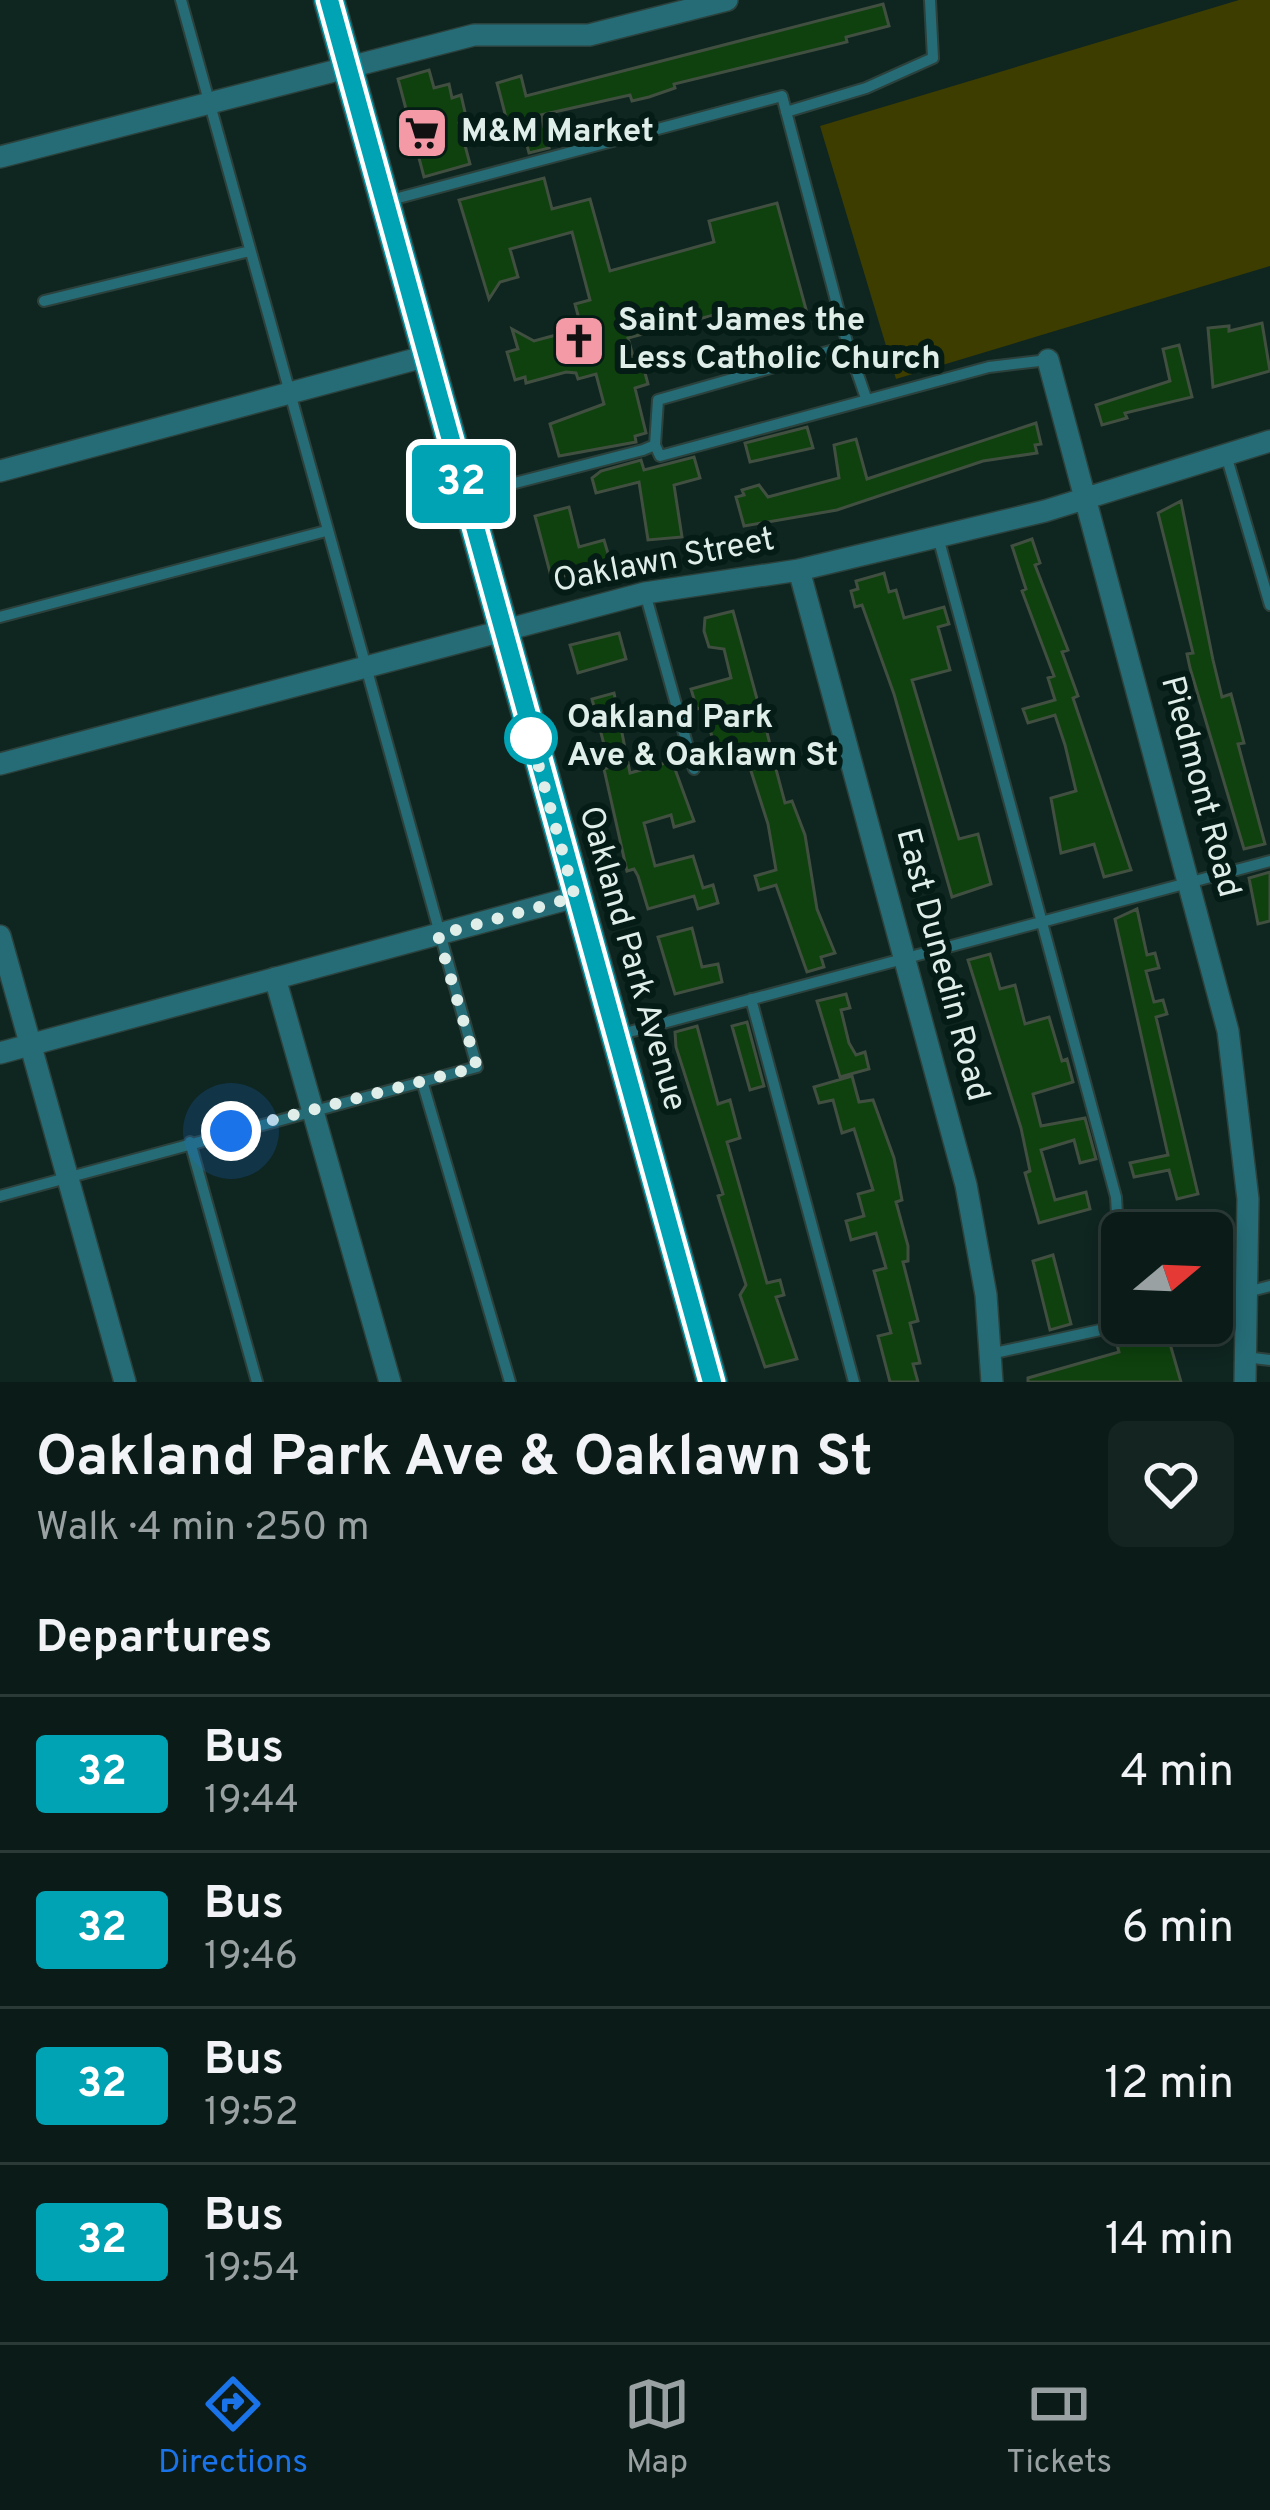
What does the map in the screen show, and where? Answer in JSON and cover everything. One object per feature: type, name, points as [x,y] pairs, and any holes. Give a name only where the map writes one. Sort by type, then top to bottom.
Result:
[{"type":"main road","name":"Oakland Park Avenue","points":[[329,0],[712,1382]]},
{"type":"street","points":[[0,157],[474,35],[589,35],[727,0]]},
{"type":"street","points":[[0,471],[427,356]]},
{"type":"street","name":"Piedmont Road","points":[[1048,360],[1190,881],[1234,1075],[1259,1288],[1245,1357],[1245,1382]]},
{"type":"street","name":"Oaklawn Street","points":[[0,764],[645,593],[799,570],[1086,500],[1270,441]]},
{"type":"street","name":"East Dunedin Road","points":[[799,570],[966,1185],[986,1295],[992,1382]]},
{"type":"street","points":[[0,1053],[575,897]]},
{"type":"street","points":[[0,936],[125,1382]]},
{"type":"street","points":[[275,978],[390,1382]]},
{"type":"lane","points":[[0,1196],[477,1067],[181,0]]},
{"type":"lane","points":[[786,112],[866,88],[933,58],[936,34],[930,0]]},
{"type":"lane","points":[[385,202],[782,96],[866,398]]},
{"type":"lane","points":[[44,301],[250,251]]},
{"type":"lane","points":[[848,346],[658,400],[655,445],[660,456],[866,398],[989,368],[1048,360]]},
{"type":"lane","points":[[464,496],[655,445]]},
{"type":"lane","points":[[1226,455],[1270,605]]},
{"type":"lane","points":[[0,617],[326,532]]},
{"type":"lane","points":[[938,537],[1117,1212]]},
{"type":"lane","points":[[645,593],[694,769]]},
{"type":"lane","points":[[615,1036],[1270,861]]},
{"type":"lane","points":[[751,999],[854,1382]]},
{"type":"lane","points":[[422,1081],[510,1382]]},
{"type":"lane","points":[[190,1142],[256,1382]]},
{"type":"lane","points":[[990,1354],[1101,1330]]},
{"type":"lane","points":[[1245,1357],[1270,1360]]},
{"type":"shaded area","points":[[1239,0],[1270,0],[1270,266],[896,379],[820,126]]},
{"type":"building","points":[[883,4],[889,26],[846,37],[847,42],[674,84],[675,88],[649,97],[632,101],[630,95],[541,115],[549,148],[529,153],[523,130],[510,133],[497,83],[521,76],[526,96]]},
{"type":"building","points":[[429,70],[434,88],[449,84],[452,98],[461,95],[467,121],[459,123],[470,164],[424,177],[398,79]]},
{"type":"building","points":[[544,178],[552,209],[590,199],[610,271],[714,242],[709,221],[777,203],[807,313],[757,327],[755,321],[736,326],[732,310],[628,338],[637,371],[644,369],[648,384],[635,388],[646,433],[635,436],[636,442],[559,456],[550,424],[604,404],[596,374],[578,379],[576,373],[566,372],[526,383],[525,377],[515,380],[507,352],[518,349],[512,329],[534,341],[556,335],[564,330],[563,323],[579,319],[575,304],[590,300],[572,232],[510,249],[518,277],[500,282],[489,299],[459,200]]},
{"type":"building","points":[[1262,323],[1270,371],[1213,387],[1208,328],[1229,326],[1229,331]]},
{"type":"building","points":[[1179,345],[1192,397],[1125,413],[1127,418],[1102,425],[1096,405],[1170,381],[1163,349]]},
{"type":"building","points":[[1036,423],[1041,444],[1035,445],[1037,453],[983,461],[837,510],[744,526],[736,497],[744,495],[742,490],[759,485],[768,497],[839,478],[834,445],[856,439],[867,479]]},
{"type":"building","points":[[807,427],[813,448],[750,462],[745,443]]},
{"type":"building","points":[[694,457],[700,478],[674,485],[682,537],[648,540],[639,482],[596,493],[592,478],[601,471],[641,460],[644,470]]},
{"type":"building","points":[[1181,501],[1222,697],[1231,694],[1244,743],[1238,744],[1265,844],[1244,849],[1190,668],[1187,654],[1193,653],[1158,513]]},
{"type":"building","points":[[569,507],[579,547],[604,540],[610,560],[552,580],[535,516]]},
{"type":"building","points":[[1032,539],[1040,563],[1035,565],[1068,650],[1062,652],[1078,696],[1073,698],[1131,870],[1104,877],[1094,844],[1061,853],[1051,798],[1076,791],[1065,745],[1055,715],[1028,723],[1023,709],[1055,700],[1048,678],[1054,676],[1022,591],[1026,589],[1012,546]]},
{"type":"building","points":[[884,573],[889,592],[896,590],[904,618],[944,607],[949,624],[938,627],[950,670],[912,680],[959,839],[978,834],[991,884],[952,897],[894,694],[862,605],[855,607],[851,591],[858,589],[856,581]]},
{"type":"building","points":[[733,611],[760,710],[768,708],[772,722],[765,724],[785,803],[792,801],[805,835],[817,909],[835,953],[821,957],[824,967],[807,972],[776,885],[759,890],[755,876],[776,870],[768,824],[743,746],[716,752],[704,707],[697,709],[691,689],[731,678],[724,649],[709,647],[704,631],[705,618]]},
{"type":"building","points":[[619,633],[626,659],[578,673],[570,645]]},
{"type":"building","points":[[614,693],[630,773],[672,761],[694,821],[674,827],[671,815],[644,823],[655,866],[693,856],[703,888],[713,885],[718,903],[698,909],[694,896],[648,909],[638,876],[634,869],[627,871],[604,769],[610,767],[592,699]]},
{"type":"building","points":[[1270,872],[1270,921],[1258,924],[1249,878]]},
{"type":"building","points":[[1137,909],[1147,955],[1155,953],[1159,968],[1146,971],[1154,1002],[1163,1000],[1167,1014],[1156,1017],[1198,1194],[1177,1199],[1169,1170],[1134,1177],[1130,1163],[1168,1155],[1115,919]]},
{"type":"building","points":[[692,928],[702,967],[718,964],[722,982],[675,994],[658,937]]},
{"type":"building","points":[[990,954],[1000,989],[1015,985],[1025,1024],[1049,1017],[1062,1061],[1067,1059],[1073,1082],[1033,1094],[1041,1126],[1085,1118],[1096,1159],[1080,1163],[1074,1140],[1041,1150],[1055,1200],[1086,1192],[1090,1209],[1039,1223],[1025,1173],[1030,1171],[1021,1128],[968,960]]},
{"type":"building","points":[[846,994],[850,1008],[841,1010],[849,1043],[856,1055],[865,1052],[869,1069],[840,1077],[817,1001]]},
{"type":"building","points":[[747,1022],[764,1086],[750,1090],[732,1026]]},
{"type":"building","points":[[697,1026],[718,1104],[730,1100],[740,1138],[727,1142],[767,1283],[780,1280],[784,1295],[776,1297],[797,1359],[765,1367],[740,1295],[746,1285],[718,1196],[723,1194],[676,1047],[675,1032]]},
{"type":"building","points":[[852,1076],[859,1102],[873,1100],[894,1158],[902,1200],[896,1202],[908,1246],[908,1261],[903,1262],[918,1321],[910,1323],[920,1363],[913,1364],[918,1382],[890,1382],[878,1336],[891,1333],[874,1271],[886,1268],[876,1233],[851,1240],[846,1221],[864,1216],[858,1194],[873,1190],[854,1129],[842,1133],[833,1100],[819,1103],[814,1087]]},
{"type":"building","points":[[1053,1255],[1071,1324],[1050,1330],[1033,1261]]},
{"type":"building","points":[[1117,1344],[1170,1344],[1181,1382],[1028,1382],[1028,1378],[1119,1352]]},
{"type":"bus line","name":"32","points":[[329,0],[712,1382]]},
{"type":"place","name":"M&M Market","points":[[422,133]]},
{"type":"place","name":"Saint James the Less Catholic Church","points":[[579,341]]},
{"type":"place","name":"Oakland Park Ave & Oaklawn St","points":[[531,738]]},
{"type":"route","points":[[231,1131],[477,1067],[438,935],[575,897],[531,738]]}]
